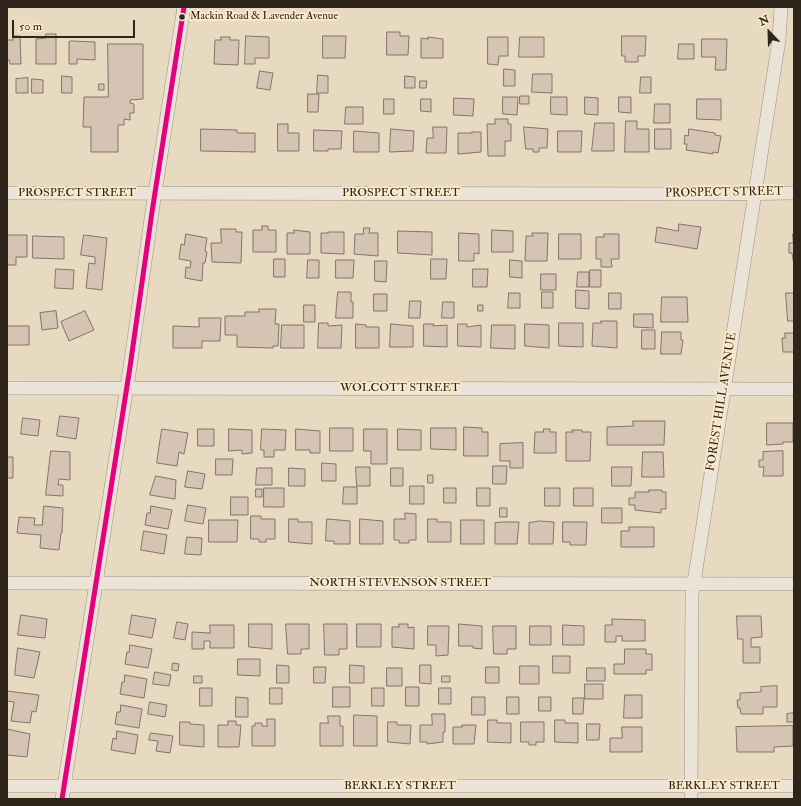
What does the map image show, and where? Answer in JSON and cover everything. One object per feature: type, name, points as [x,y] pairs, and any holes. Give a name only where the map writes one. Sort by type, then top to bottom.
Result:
[{"type":"street","points":[[62,799],[184,7]]},
{"type":"street","name":"FOREST HILL AVENUE","points":[[691,793],[691,615],[724,389],[779,40],[781,7]]},
{"type":"street","name":"PROSPECT STREET","points":[[7,193],[794,193]]},
{"type":"street","name":"WOLCOTT STREET","points":[[7,388],[794,389]]},
{"type":"street","name":"NORTH STEVENSON STREET","points":[[7,583],[794,584]]},
{"type":"street","name":"BERKLEY STREET","points":[[7,786],[64,785],[691,793],[794,786]]},
{"type":"building","points":[[387,32],[400,32],[400,36],[409,36],[408,55],[387,55]]},
{"type":"building","points":[[46,34],[56,34],[56,64],[36,64],[36,39],[46,38]]},
{"type":"building","points":[[13,36],[20,36],[21,64],[10,64],[9,60],[7,60],[7,40],[13,40]]},
{"type":"building","points":[[246,36],[269,37],[269,58],[255,58],[255,64],[245,64]]},
{"type":"building","points":[[323,36],[346,36],[345,58],[323,58]]},
{"type":"building","points":[[622,36],[646,36],[645,56],[638,56],[638,62],[625,62],[625,56],[622,56]]},
{"type":"building","points":[[221,37],[230,37],[230,40],[239,40],[238,65],[214,64],[215,40],[221,40]]},
{"type":"building","points":[[428,37],[443,39],[443,58],[421,58],[421,38],[428,39]]},
{"type":"building","points":[[488,37],[508,37],[508,56],[499,56],[498,65],[488,64]]},
{"type":"building","points":[[520,37],[544,37],[544,57],[519,57]]},
{"type":"building","points":[[702,39],[727,39],[726,70],[715,70],[716,57],[702,57]]},
{"type":"building","points":[[69,42],[95,42],[95,60],[77,59],[77,64],[69,64]]},
{"type":"building","points":[[108,44],[143,44],[143,99],[130,100],[130,103],[134,104],[134,113],[130,113],[130,120],[124,119],[124,125],[118,125],[118,152],[91,152],[91,127],[83,127],[84,97],[108,97]]},
{"type":"building","points":[[679,44],[694,44],[694,59],[678,59]]},
{"type":"building","points":[[504,69],[515,70],[515,86],[504,86]]},
{"type":"building","points":[[260,71],[273,73],[270,90],[257,88]]},
{"type":"building","points":[[533,74],[552,74],[552,93],[532,92]]},
{"type":"building","points":[[318,75],[328,76],[328,93],[317,93]]},
{"type":"building","points":[[62,76],[72,77],[72,93],[62,93]]},
{"type":"building","points":[[405,76],[415,77],[415,88],[405,88]]},
{"type":"building","points":[[641,77],[651,77],[651,93],[640,93]]},
{"type":"building","points":[[28,78],[28,93],[16,93],[16,79]]},
{"type":"building","points":[[32,79],[43,80],[43,93],[32,93]]},
{"type":"building","points":[[420,81],[427,81],[426,88],[420,88]]},
{"type":"building","points":[[99,84],[104,84],[104,90],[99,90]]},
{"type":"building","points":[[308,94],[319,94],[318,112],[308,112]]},
{"type":"building","points":[[520,96],[529,96],[529,104],[520,104]]},
{"type":"building","points":[[503,97],[518,97],[517,115],[503,114]]},
{"type":"building","points":[[551,97],[567,97],[567,115],[551,114]]},
{"type":"building","points":[[585,97],[598,98],[598,115],[585,114]]},
{"type":"building","points":[[619,97],[631,97],[631,113],[619,112]]},
{"type":"building","points":[[454,98],[474,99],[473,116],[454,115]]},
{"type":"building","points":[[384,99],[394,99],[394,114],[384,114]]},
{"type":"building","points":[[421,99],[431,99],[431,112],[421,111]]},
{"type":"building","points":[[697,99],[721,99],[721,120],[697,119]]},
{"type":"building","points":[[655,104],[670,104],[670,123],[654,123]]},
{"type":"building","points":[[346,107],[363,107],[363,124],[345,124]]},
{"type":"building","points":[[495,119],[508,119],[508,124],[511,124],[511,141],[505,141],[505,156],[488,156],[487,124],[495,124]]},
{"type":"building","points":[[626,121],[637,121],[637,129],[649,129],[649,152],[625,152]]},
{"type":"building","points":[[595,123],[614,123],[614,151],[592,151]]},
{"type":"building","points":[[278,124],[288,124],[288,133],[299,133],[299,151],[278,151]]},
{"type":"building","points":[[433,127],[447,127],[446,153],[426,153],[427,138],[433,138]]},
{"type":"building","points":[[524,127],[548,129],[547,148],[539,148],[539,152],[533,152],[533,149],[526,149]]},
{"type":"building","points":[[201,129],[237,130],[237,133],[255,133],[255,152],[201,151]]},
{"type":"building","points":[[391,129],[414,131],[413,151],[390,152]]},
{"type":"building","points":[[655,129],[671,129],[671,149],[655,149]]},
{"type":"building","points":[[689,129],[715,133],[715,135],[721,136],[718,153],[713,152],[713,154],[686,150],[687,144],[684,144],[685,135],[688,136]]},
{"type":"building","points":[[314,130],[342,131],[341,149],[314,151]]},
{"type":"building","points":[[354,131],[379,133],[379,152],[354,152]]},
{"type":"building","points":[[558,131],[582,131],[581,152],[558,152]]},
{"type":"building","points":[[481,132],[481,152],[458,154],[458,133]]},
{"type":"building","points":[[679,224],[701,227],[697,249],[655,242],[657,227],[678,231]]},
{"type":"building","points":[[262,226],[268,226],[268,230],[276,230],[276,252],[253,252],[253,230],[262,230]]},
{"type":"building","points":[[364,228],[370,228],[369,233],[378,233],[378,256],[354,254],[355,234],[363,234]]},
{"type":"building","points":[[221,229],[236,229],[236,232],[242,232],[241,263],[212,262],[211,243],[221,243]]},
{"type":"building","points":[[294,230],[310,232],[310,254],[287,254],[287,233],[294,233]]},
{"type":"building","points":[[492,230],[513,231],[513,252],[492,252]]},
{"type":"building","points":[[398,231],[432,232],[432,255],[398,253]]},
{"type":"building","points":[[344,232],[344,254],[321,253],[321,233]]},
{"type":"building","points":[[459,233],[479,234],[479,254],[474,253],[474,261],[459,261]]},
{"type":"building","points":[[532,233],[548,233],[547,261],[525,261],[526,236],[533,236]]},
{"type":"building","points":[[186,234],[207,238],[205,251],[207,252],[205,263],[203,263],[202,281],[185,278],[186,267],[190,268],[191,261],[179,259],[181,244],[184,245]]},
{"type":"building","points":[[559,234],[581,234],[581,259],[559,259]]},
{"type":"building","points":[[604,234],[619,234],[619,259],[611,259],[612,267],[601,267],[601,259],[596,259],[596,237],[604,237]]},
{"type":"building","points":[[793,234],[794,265],[792,253],[789,253],[789,243],[793,243]]},
{"type":"building","points":[[7,235],[27,235],[27,257],[16,257],[16,265],[7,265]]},
{"type":"building","points":[[84,235],[107,238],[102,290],[86,288],[89,263],[95,264],[95,257],[81,255]]},
{"type":"building","points":[[33,236],[64,237],[64,259],[33,258]]},
{"type":"building","points":[[274,259],[285,259],[285,277],[274,277]]},
{"type":"building","points":[[431,259],[447,259],[446,279],[431,279]]},
{"type":"building","points":[[308,260],[319,260],[319,278],[307,278]]},
{"type":"building","points":[[336,260],[354,260],[353,278],[336,278]]},
{"type":"building","points":[[510,260],[522,261],[522,278],[510,277]]},
{"type":"building","points":[[375,261],[387,261],[386,282],[375,281]]},
{"type":"building","points":[[56,269],[74,270],[73,289],[55,288]]},
{"type":"building","points":[[473,269],[488,269],[487,287],[473,287]]},
{"type":"building","points":[[590,270],[601,270],[601,287],[590,287]]},
{"type":"building","points":[[578,272],[589,272],[589,287],[577,287]]},
{"type":"building","points":[[541,274],[556,274],[556,290],[541,290]]},
{"type":"building","points":[[576,290],[589,291],[589,309],[576,308]]},
{"type":"building","points":[[338,292],[351,292],[351,302],[353,302],[353,318],[336,318]]},
{"type":"building","points":[[542,292],[553,292],[553,308],[542,308]]},
{"type":"building","points":[[509,293],[520,293],[520,308],[508,308]]},
{"type":"building","points":[[609,293],[621,293],[621,309],[609,309]]},
{"type":"building","points":[[786,293],[794,293],[794,321],[788,321]]},
{"type":"building","points":[[374,294],[387,294],[387,311],[374,311]]},
{"type":"building","points":[[662,297],[687,297],[688,322],[661,322]]},
{"type":"building","points":[[410,301],[421,301],[420,318],[409,318]]},
{"type":"building","points":[[443,302],[454,302],[454,318],[442,318]]},
{"type":"building","points":[[304,305],[315,305],[315,322],[304,322]]},
{"type":"building","points":[[478,305],[483,305],[483,311],[478,311]]},
{"type":"building","points":[[259,309],[276,309],[275,324],[279,324],[278,346],[273,346],[273,348],[237,347],[237,335],[225,335],[225,316],[245,316],[245,312],[259,312]]},
{"type":"building","points":[[56,311],[58,328],[42,330],[40,313]]},
{"type":"building","points":[[85,311],[94,330],[69,341],[61,322]]},
{"type":"building","points":[[634,314],[653,314],[653,328],[634,327]]},
{"type":"building","points":[[199,318],[221,318],[220,341],[202,341],[202,348],[173,348],[173,326],[199,327]]},
{"type":"building","points":[[601,321],[617,321],[617,348],[592,346],[593,323],[601,323]]},
{"type":"building","points":[[319,323],[328,323],[328,326],[342,325],[341,348],[318,348]]},
{"type":"building","points":[[559,323],[583,323],[583,347],[559,346]]},
{"type":"building","points":[[356,324],[366,325],[366,327],[379,327],[379,348],[356,348]]},
{"type":"building","points":[[391,324],[413,326],[413,347],[390,347]]},
{"type":"building","points":[[424,324],[434,324],[433,326],[447,325],[447,347],[424,346]]},
{"type":"building","points":[[458,324],[467,324],[467,327],[481,325],[481,347],[458,346]]},
{"type":"building","points":[[525,324],[549,325],[549,348],[525,346]]},
{"type":"building","points":[[282,325],[304,325],[304,348],[281,348]]},
{"type":"building","points":[[492,325],[515,325],[515,349],[491,348]]},
{"type":"building","points":[[7,326],[29,326],[29,345],[7,345]]},
{"type":"building","points":[[642,330],[655,330],[655,349],[642,349]]},
{"type":"building","points":[[662,332],[681,332],[681,340],[683,340],[681,354],[661,354]]},
{"type":"building","points":[[785,333],[794,333],[794,352],[783,352],[782,338],[785,338]]},
{"type":"building","points":[[60,416],[79,418],[76,439],[57,436]]},
{"type":"building","points":[[23,418],[40,420],[38,436],[21,434]]},
{"type":"building","points":[[633,421],[665,421],[664,445],[607,445],[607,427],[633,426]]},
{"type":"building","points":[[767,423],[793,423],[793,442],[767,445]]},
{"type":"building","points":[[464,427],[482,428],[482,432],[488,432],[488,456],[464,456]]},
{"type":"building","points":[[330,428],[353,428],[353,451],[330,451]]},
{"type":"building","points":[[431,428],[456,428],[456,450],[431,449]]},
{"type":"building","points":[[162,429],[188,433],[184,454],[179,452],[177,466],[157,463]]},
{"type":"building","points":[[198,429],[214,429],[214,446],[198,446]]},
{"type":"building","points":[[229,429],[252,430],[252,453],[242,454],[242,450],[229,451]]},
{"type":"building","points":[[262,429],[286,430],[285,450],[274,450],[274,457],[264,457],[264,450],[261,450]]},
{"type":"building","points":[[296,429],[320,431],[320,453],[310,453],[310,450],[296,450]]},
{"type":"building","points":[[364,429],[387,429],[387,464],[371,464],[371,451],[364,451]]},
{"type":"building","points":[[398,429],[421,430],[421,450],[398,450]]},
{"type":"building","points":[[544,429],[550,429],[550,432],[556,432],[556,453],[534,453],[535,432],[543,432]]},
{"type":"building","points":[[572,430],[591,432],[590,461],[566,461],[566,432],[573,432]]},
{"type":"building","points":[[523,443],[523,468],[510,468],[510,461],[500,461],[500,444]]},
{"type":"building","points":[[51,451],[70,452],[70,480],[59,479],[58,485],[63,485],[63,496],[46,495]]},
{"type":"building","points":[[783,451],[783,476],[763,476],[764,467],[759,467],[759,460],[763,460],[763,452]]},
{"type":"building","points":[[643,452],[663,452],[664,477],[642,477]]},
{"type":"building","points":[[7,457],[13,457],[13,478],[7,478]]},
{"type":"building","points":[[216,459],[233,459],[232,475],[216,475]]},
{"type":"building","points":[[322,463],[336,464],[336,481],[322,481]]},
{"type":"building","points":[[493,466],[507,466],[506,484],[493,484]]},
{"type":"building","points":[[356,467],[370,467],[370,486],[357,486]]},
{"type":"building","points":[[612,467],[632,467],[631,486],[612,486]]},
{"type":"building","points":[[257,468],[272,468],[272,485],[256,485]]},
{"type":"building","points":[[289,468],[305,469],[305,486],[289,486]]},
{"type":"building","points":[[391,468],[403,468],[403,486],[391,486]]},
{"type":"building","points":[[188,471],[205,474],[202,489],[185,487]]},
{"type":"building","points":[[428,475],[433,475],[433,483],[428,483]]},
{"type":"building","points":[[156,476],[176,480],[175,499],[150,495]]},
{"type":"building","points":[[410,486],[424,486],[424,504],[410,504]]},
{"type":"building","points":[[344,487],[357,487],[357,504],[343,504]]},
{"type":"building","points":[[264,488],[284,488],[284,507],[264,507]]},
{"type":"building","points":[[444,488],[456,488],[456,503],[444,503]]},
{"type":"building","points":[[477,488],[490,488],[490,506],[477,506]]},
{"type":"building","points":[[545,488],[560,488],[560,506],[545,506]]},
{"type":"building","points":[[574,488],[593,488],[593,506],[574,506]]},
{"type":"building","points":[[256,489],[262,489],[262,497],[256,497]]},
{"type":"building","points":[[649,490],[662,490],[662,492],[666,492],[666,509],[661,509],[661,513],[635,510],[635,505],[629,505],[629,498],[635,498],[635,492],[649,492]]},
{"type":"building","points":[[231,497],[248,497],[248,515],[231,515]]},
{"type":"building","points":[[188,505],[206,508],[203,524],[185,521]]},
{"type":"building","points":[[44,506],[63,508],[62,533],[59,550],[40,548],[41,535],[17,533],[19,517],[35,518],[34,525],[42,525]]},
{"type":"building","points":[[151,506],[172,510],[168,529],[145,525],[147,513],[150,513]]},
{"type":"building","points":[[500,508],[507,508],[507,517],[500,517]]},
{"type":"building","points":[[602,508],[622,508],[622,523],[602,523]]},
{"type":"building","points":[[405,513],[416,514],[416,540],[409,540],[409,543],[399,543],[399,540],[394,540],[394,519],[405,519]]},
{"type":"building","points":[[251,516],[261,516],[261,519],[275,519],[275,539],[266,539],[266,542],[259,542],[259,539],[251,539]]},
{"type":"building","points":[[289,519],[298,519],[298,522],[312,522],[312,544],[289,542]]},
{"type":"building","points":[[327,519],[350,521],[350,544],[334,544],[334,541],[326,541]]},
{"type":"building","points":[[360,519],[383,521],[383,544],[360,544]]},
{"type":"building","points":[[428,519],[437,519],[437,522],[451,522],[451,542],[428,542]]},
{"type":"building","points":[[209,520],[238,520],[237,542],[209,542]]},
{"type":"building","points":[[461,520],[484,520],[484,544],[461,544]]},
{"type":"building","points":[[540,521],[554,522],[553,544],[529,544],[529,523]]},
{"type":"building","points":[[519,522],[517,544],[495,544],[495,523]]},
{"type":"building","points":[[563,522],[587,522],[586,545],[570,545],[570,542],[563,542]]},
{"type":"building","points":[[629,527],[654,527],[654,547],[621,547],[621,531],[629,531]]},
{"type":"building","points":[[144,531],[167,535],[164,554],[141,550]]},
{"type":"building","points":[[187,537],[202,538],[201,555],[185,554]]},
{"type":"building","points":[[21,615],[47,619],[45,638],[18,635]]},
{"type":"building","points":[[132,615],[156,619],[152,638],[129,634]]},
{"type":"building","points":[[737,616],[761,616],[762,637],[751,638],[751,647],[760,647],[760,663],[743,663],[743,639],[738,639]]},
{"type":"building","points":[[612,619],[645,620],[645,641],[622,641],[622,636],[616,636],[616,642],[605,642],[605,625],[612,625]]},
{"type":"building","points":[[177,622],[188,624],[185,640],[174,638]]},
{"type":"building","points":[[249,624],[272,624],[272,649],[249,647]]},
{"type":"building","points":[[286,624],[309,624],[309,649],[301,649],[301,654],[288,654]]},
{"type":"building","points":[[324,624],[347,624],[347,649],[339,649],[339,655],[325,655]]},
{"type":"building","points":[[357,624],[381,624],[381,647],[357,647]]},
{"type":"building","points":[[399,624],[408,624],[408,628],[414,627],[414,649],[392,647],[392,627],[399,627]]},
{"type":"building","points":[[459,624],[482,626],[482,649],[473,648],[473,646],[459,646]]},
{"type":"building","points":[[210,625],[234,625],[234,648],[210,648],[210,641],[204,641],[204,649],[192,649],[192,632],[210,633]]},
{"type":"building","points":[[563,625],[584,626],[584,645],[563,645]]},
{"type":"building","points":[[428,626],[449,626],[448,655],[436,656],[436,645],[428,645]]},
{"type":"building","points":[[493,626],[516,626],[516,649],[507,649],[507,654],[494,654]]},
{"type":"building","points":[[530,626],[551,626],[551,645],[530,645]]},
{"type":"building","points":[[130,645],[152,649],[148,668],[125,664]]},
{"type":"building","points":[[18,648],[40,652],[34,678],[15,675]]},
{"type":"building","points":[[625,649],[646,649],[646,654],[652,654],[652,670],[646,670],[646,674],[614,674],[614,664],[624,664]]},
{"type":"building","points":[[553,656],[570,656],[570,673],[553,673]]},
{"type":"building","points":[[238,659],[260,659],[260,676],[238,675]]},
{"type":"building","points":[[173,663],[179,664],[178,671],[172,670]]},
{"type":"building","points":[[277,665],[289,666],[289,683],[277,683]]},
{"type":"building","points":[[350,665],[364,666],[364,683],[350,683]]},
{"type":"building","points":[[420,665],[431,665],[431,684],[420,683]]},
{"type":"building","points":[[520,666],[539,666],[539,684],[520,684]]},
{"type":"building","points":[[314,667],[326,667],[325,683],[314,683]]},
{"type":"building","points":[[486,667],[499,667],[499,683],[486,683]]},
{"type":"building","points":[[387,668],[402,668],[402,686],[387,686]]},
{"type":"building","points":[[587,668],[605,668],[605,681],[587,681]]},
{"type":"building","points":[[155,672],[171,675],[169,686],[153,684]]},
{"type":"building","points":[[125,675],[147,679],[144,698],[120,694]]},
{"type":"building","points":[[194,676],[202,676],[202,683],[194,683]]},
{"type":"building","points":[[442,676],[450,676],[450,682],[442,682]]},
{"type":"building","points":[[585,684],[603,684],[603,699],[585,699]]},
{"type":"building","points":[[777,686],[777,707],[763,707],[763,714],[741,714],[740,708],[738,708],[737,700],[740,700],[740,693],[761,692],[761,687]]},
{"type":"building","points":[[333,687],[350,687],[350,707],[333,707]]},
{"type":"building","points":[[406,687],[419,687],[419,706],[406,706]]},
{"type":"building","points":[[200,688],[212,688],[212,706],[200,706]]},
{"type":"building","points":[[270,688],[282,688],[282,704],[270,704]]},
{"type":"building","points":[[372,688],[384,688],[384,706],[372,706]]},
{"type":"building","points":[[439,688],[451,688],[451,704],[439,704]]},
{"type":"building","points":[[7,691],[39,695],[36,712],[32,711],[30,723],[11,721],[14,702],[7,701]]},
{"type":"building","points":[[625,695],[642,695],[642,718],[624,718]]},
{"type":"building","points":[[236,697],[248,698],[248,717],[236,717]]},
{"type":"building","points":[[472,697],[485,697],[485,715],[472,715]]},
{"type":"building","points":[[507,697],[519,697],[519,714],[507,714]]},
{"type":"building","points":[[539,697],[551,697],[551,711],[539,711]]},
{"type":"building","points":[[573,698],[584,698],[583,714],[573,714]]},
{"type":"building","points":[[150,702],[167,705],[165,717],[148,714]]},
{"type":"building","points":[[121,705],[142,709],[139,728],[115,724],[117,712],[120,712]]},
{"type":"building","points":[[794,713],[794,722],[787,722],[787,714]]},
{"type":"building","points":[[432,714],[445,714],[445,732],[443,732],[443,742],[427,744],[427,742],[420,742],[420,725],[432,725]]},
{"type":"building","points":[[354,715],[377,716],[377,746],[354,746]]},
{"type":"building","points":[[328,716],[340,716],[340,726],[343,726],[343,746],[320,746],[320,723],[328,723]]},
{"type":"building","points":[[267,719],[275,719],[275,746],[252,746],[252,726],[255,726],[255,723],[262,723],[262,726],[267,726]]},
{"type":"building","points":[[488,720],[497,720],[497,723],[511,723],[511,743],[488,742]]},
{"type":"building","points":[[555,720],[565,720],[565,723],[578,723],[578,743],[555,742]]},
{"type":"building","points":[[228,721],[236,721],[236,725],[241,725],[239,747],[218,747],[218,725],[228,725]]},
{"type":"building","points":[[180,722],[190,722],[190,724],[204,725],[204,747],[180,745]]},
{"type":"building","points":[[388,722],[397,722],[397,725],[411,725],[410,744],[388,742]]},
{"type":"building","points":[[521,722],[544,722],[544,742],[536,742],[536,745],[529,745],[529,742],[521,742]]},
{"type":"building","points":[[587,724],[600,724],[599,740],[587,740]]},
{"type":"building","points":[[462,725],[476,725],[474,744],[453,744],[453,727],[462,727]]},
{"type":"building","points":[[793,726],[793,746],[774,747],[774,752],[737,752],[736,727]]},
{"type":"building","points":[[622,727],[642,727],[642,752],[610,752],[610,738],[622,738]]},
{"type":"building","points":[[7,729],[30,734],[27,757],[7,755]]},
{"type":"building","points":[[117,731],[138,735],[135,754],[111,750],[113,738],[116,739]]},
{"type":"building","points":[[151,733],[173,736],[170,753],[156,751],[158,741],[149,740]]},
{"type":"transit line","points":[[62,799],[130,367],[152,212],[184,7]]},
{"type":"place","name":"Mackin Road & Lavender Avenue","points":[[182,17]]}]
